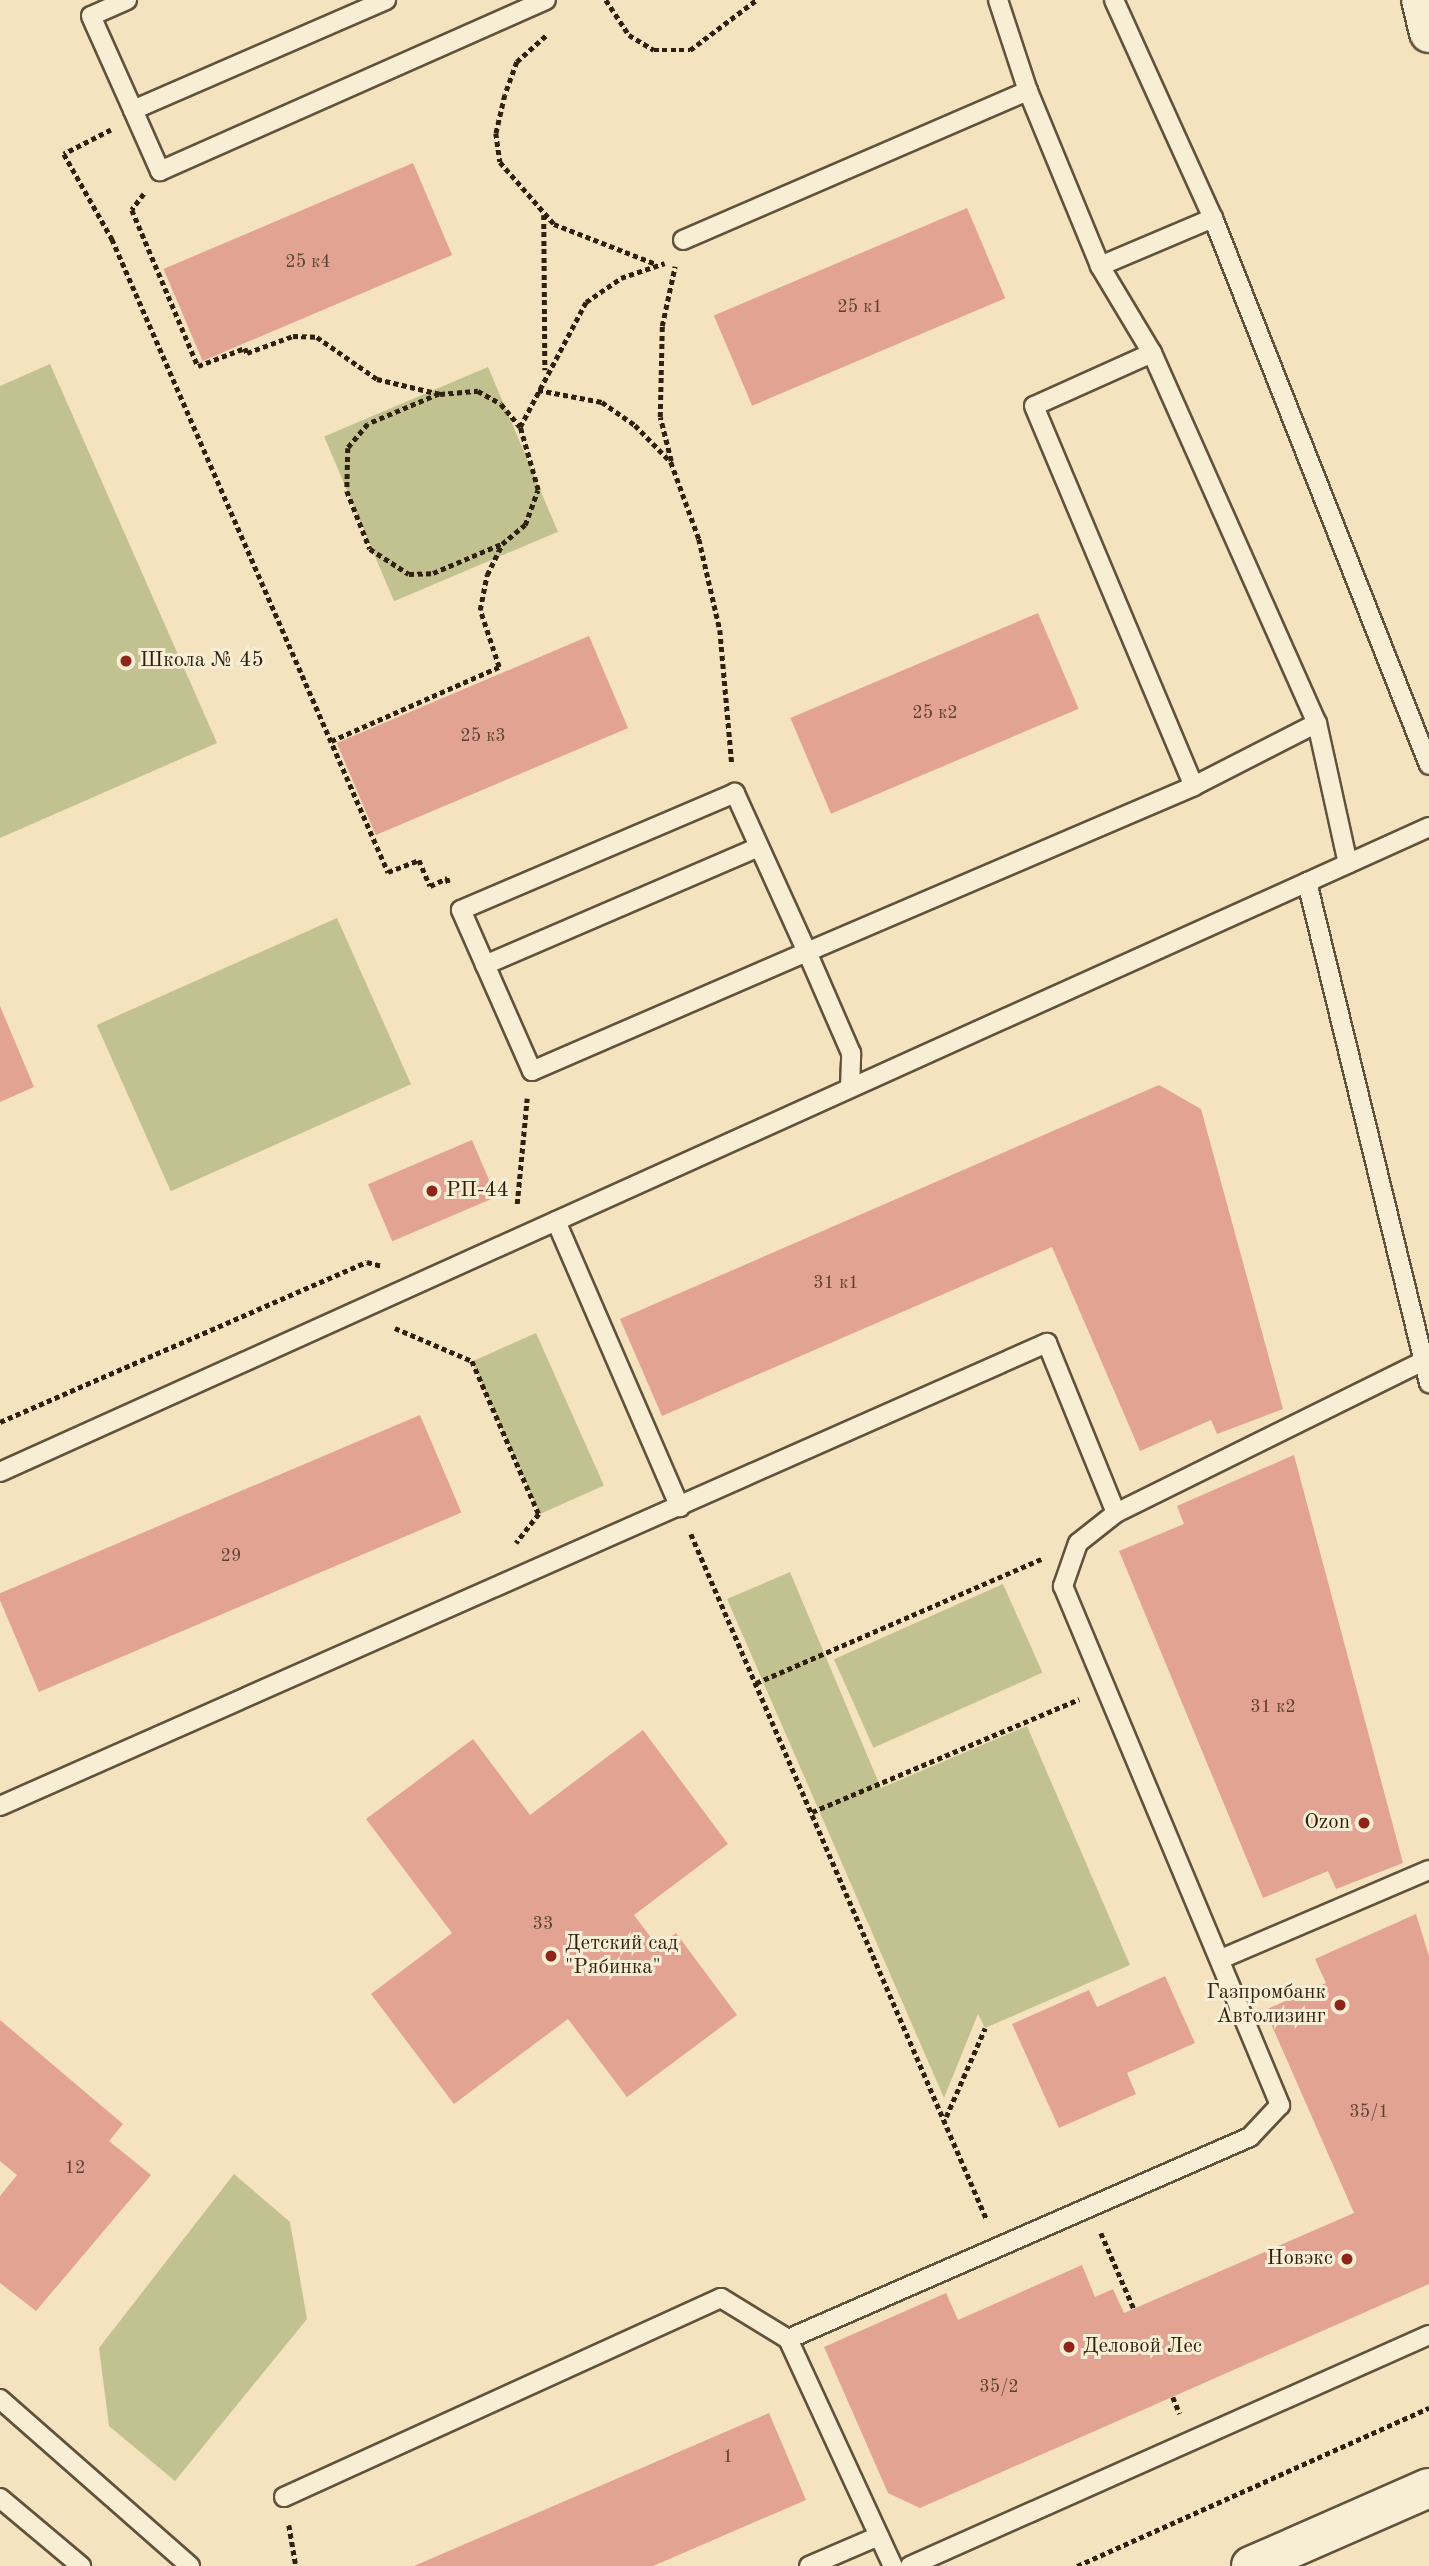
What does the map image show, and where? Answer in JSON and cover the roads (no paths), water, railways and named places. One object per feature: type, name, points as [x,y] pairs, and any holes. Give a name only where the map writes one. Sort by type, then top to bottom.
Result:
[{"type":"main road","points":[[1421,0],[1429,33]]},
{"type":"main road","points":[[1251,2566],[1429,2488]]},
{"type":"lane","points":[[127,0],[92,16],[160,171],[546,0]]},
{"type":"lane","points":[[133,110],[386,0]]},
{"type":"lane","points":[[998,0],[1028,91],[1100,266],[1152,353],[1317,723],[1348,864]]},
{"type":"lane","points":[[1114,0],[1213,218],[1429,765]]},
{"type":"lane","points":[[683,240],[1028,91]]},
{"type":"lane","points":[[1100,266],[1213,218]]},
{"type":"lane","points":[[1152,353],[1034,406],[1194,786]]},
{"type":"lane","points":[[850,1088],[851,1053],[807,952],[735,793],[461,910],[533,1071],[807,952],[1194,786],[1317,723]]},
{"type":"lane","points":[[0,1472],[1429,827]]},
{"type":"lane","points":[[485,965],[759,847]]},
{"type":"lane","points":[[1307,882],[1429,1383]]},
{"type":"lane","points":[[556,1221],[680,1507]]},
{"type":"lane","points":[[0,1806],[1047,1343],[1116,1513]]},
{"type":"lane","points":[[788,2339],[1250,2137],[1280,2105],[1063,1586],[1078,1543],[1116,1513],[1424,1361]]},
{"type":"lane","points":[[1221,1959],[1429,1870]]},
{"type":"lane","points":[[284,2497],[721,2298],[788,2339],[893,2566]]},
{"type":"lane","points":[[910,2566],[1429,2334]]},
{"type":"lane","points":[[0,2399],[190,2566]]},
{"type":"lane","points":[[0,2498],[81,2566]]},
{"type":"lane","points":[[809,2566],[879,2536]]},
{"type":"place","name":"Школа № 45","points":[[126,661]]},
{"type":"place","name":"РП-44","points":[[432,1191]]},
{"type":"place","name":"Ozon","points":[[1364,1823]]},
{"type":"place","name":"Детский сад \"Рябинка\"","points":[[551,1956]]},
{"type":"place","name":"Газпромбанк Автолизинг","points":[[1340,2005]]},
{"type":"place","name":"Новэкс","points":[[1347,2259]]},
{"type":"place","name":"Деловой Лес","points":[[1069,2347]]}]
